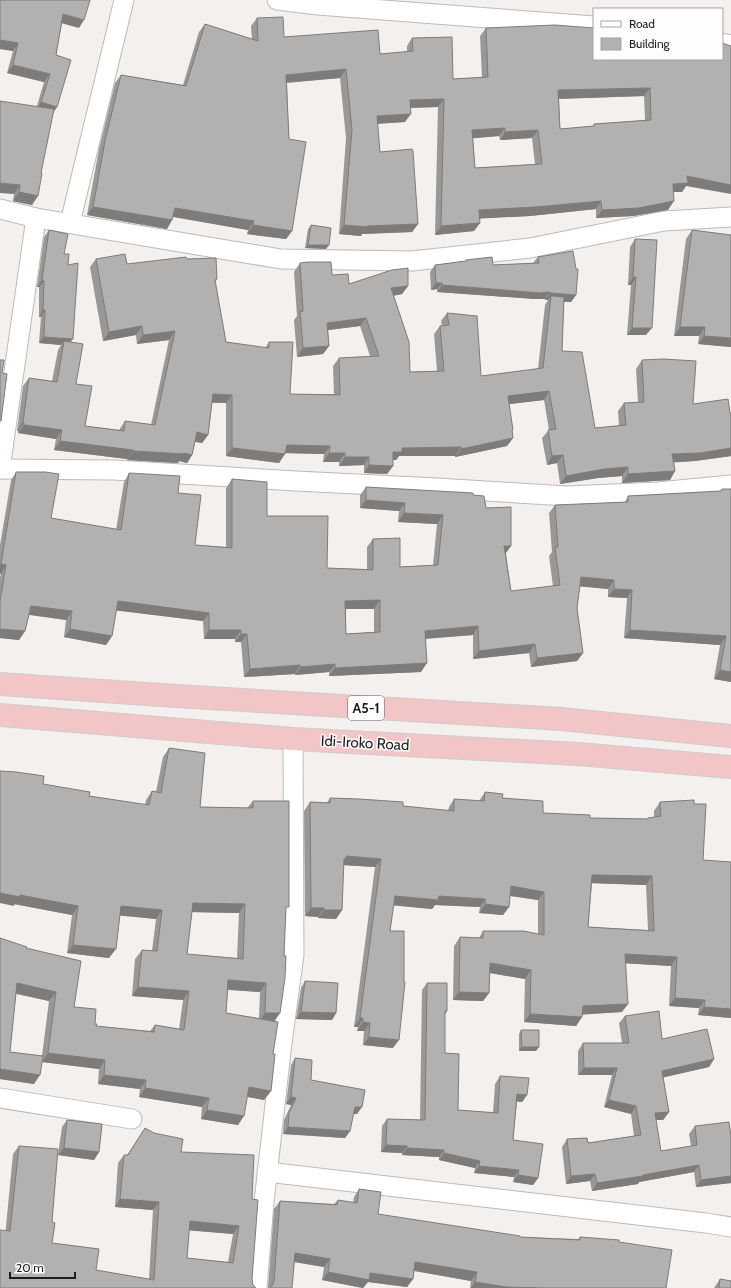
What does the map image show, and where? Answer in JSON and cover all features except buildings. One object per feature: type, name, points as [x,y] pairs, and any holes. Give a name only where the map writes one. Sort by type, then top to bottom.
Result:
[{"type":"highway","name":"A5-1","points":[[0,684],[561,719],[731,736]]},
{"type":"highway","name":"Idi-Iroko Road","points":[[0,716],[293,739],[578,754],[731,767]]},
{"type":"street","points":[[70,223],[124,0]]},
{"type":"street","points":[[277,0],[318,5],[593,26]]},
{"type":"street","points":[[0,209],[36,218],[281,259],[412,261],[530,248],[664,221],[731,217]]},
{"type":"street","points":[[36,218],[0,469],[114,470],[296,482],[437,488],[567,496],[658,492],[731,485]]},
{"type":"street","points":[[257,1288],[267,1172],[294,955],[293,739]]},
{"type":"street","points":[[0,1098],[132,1119]]},
{"type":"street","points":[[267,1172],[731,1227]]}]
